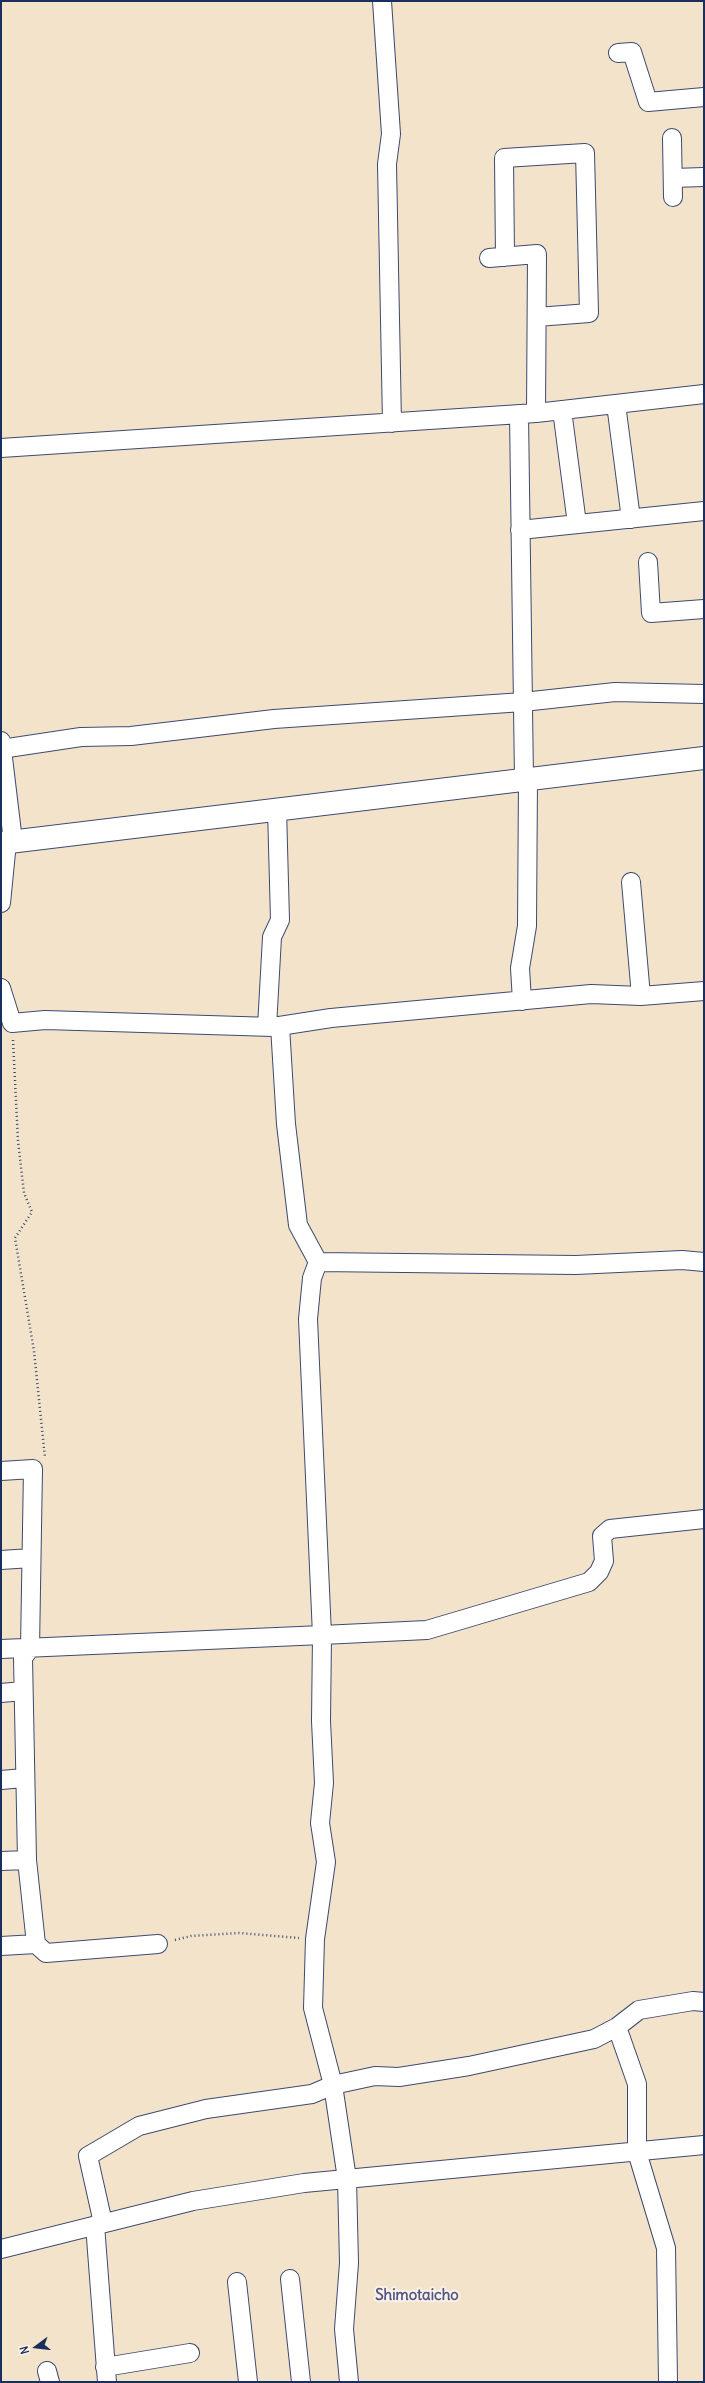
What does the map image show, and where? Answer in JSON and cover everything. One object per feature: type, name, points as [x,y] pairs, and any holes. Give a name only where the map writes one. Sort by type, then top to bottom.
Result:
[{"type":"street","points":[[382,1],[391,134],[387,164],[392,423]]},
{"type":"street","points":[[618,53],[632,52],[648,102],[704,98]]},
{"type":"street","points":[[672,138],[673,198]]},
{"type":"street","points":[[536,413],[537,317],[538,254],[497,257],[504,158],[585,153],[589,313],[537,317]]},
{"type":"street","points":[[673,178],[704,177]]},
{"type":"street","points":[[1,448],[536,413],[616,404],[704,397]]},
{"type":"street","points":[[616,404],[631,519]]},
{"type":"street","points":[[562,410],[577,524]]},
{"type":"street","points":[[519,414],[523,702],[526,779],[527,926],[520,968],[522,1001]]},
{"type":"street","points":[[520,530],[704,511]]},
{"type":"street","points":[[648,562],[652,613],[704,609]]},
{"type":"street","points":[[1,903],[7,842],[1,746],[80,737],[131,736],[274,719],[523,702],[615,692],[704,694]]},
{"type":"street","points":[[7,842],[704,758]]},
{"type":"street","points":[[277,809],[280,920],[272,937],[273,1027],[298,1224],[318,1262],[312,1278],[308,1319],[322,1635],[321,1721],[324,1783],[320,1823],[326,1862],[315,1939],[313,2008],[332,2086],[347,2179],[349,2263],[344,2329],[349,2382]]},
{"type":"street","points":[[631,882],[640,996]]},
{"type":"street","points":[[1,988],[12,1024],[45,1020],[273,1027],[331,1018],[591,994],[640,996],[704,991]]},
{"type":"street","points":[[318,1262],[576,1265],[682,1260],[704,1262]]},
{"type":"street","points":[[1,1471],[33,1469],[30,1648],[23,1658],[23,1691],[27,1860],[36,1944],[46,1953],[158,1944]]},
{"type":"street","points":[[1,1649],[427,1630],[589,1582],[602,1567],[604,1561],[602,1536],[610,1529],[704,1519]]},
{"type":"street","points":[[1,1560],[31,1558]]},
{"type":"street","points":[[1,1693],[23,1691]]},
{"type":"street","points":[[1,1780],[24,1778]]},
{"type":"street","points":[[1,1862],[27,1860]]},
{"type":"street","points":[[1,1946],[36,1944]]},
{"type":"street","points":[[190,2353],[106,2375],[99,2224],[88,2156],[139,2126],[206,2109],[312,2094],[332,2086],[375,2076],[399,2077],[476,2064],[594,2039],[617,2027],[639,2010],[693,2001],[704,2002]]},
{"type":"street","points":[[617,2027],[637,2084],[637,2152],[666,2248],[668,2382]]},
{"type":"street","points":[[1,2249],[193,2201],[304,2183],[704,2145]]},
{"type":"street","points":[[290,2279],[301,2382]]},
{"type":"street","points":[[238,2282],[248,2382]]},
{"type":"path","points":[[7,1029],[24,1193],[32,1212],[15,1238],[34,1351],[45,1465]]},
{"type":"path","points":[[158,1944],[191,1936],[239,1933],[315,1939]]},
{"type":"district","name":"Shimotaicho","points":[[417,2296]]}]
